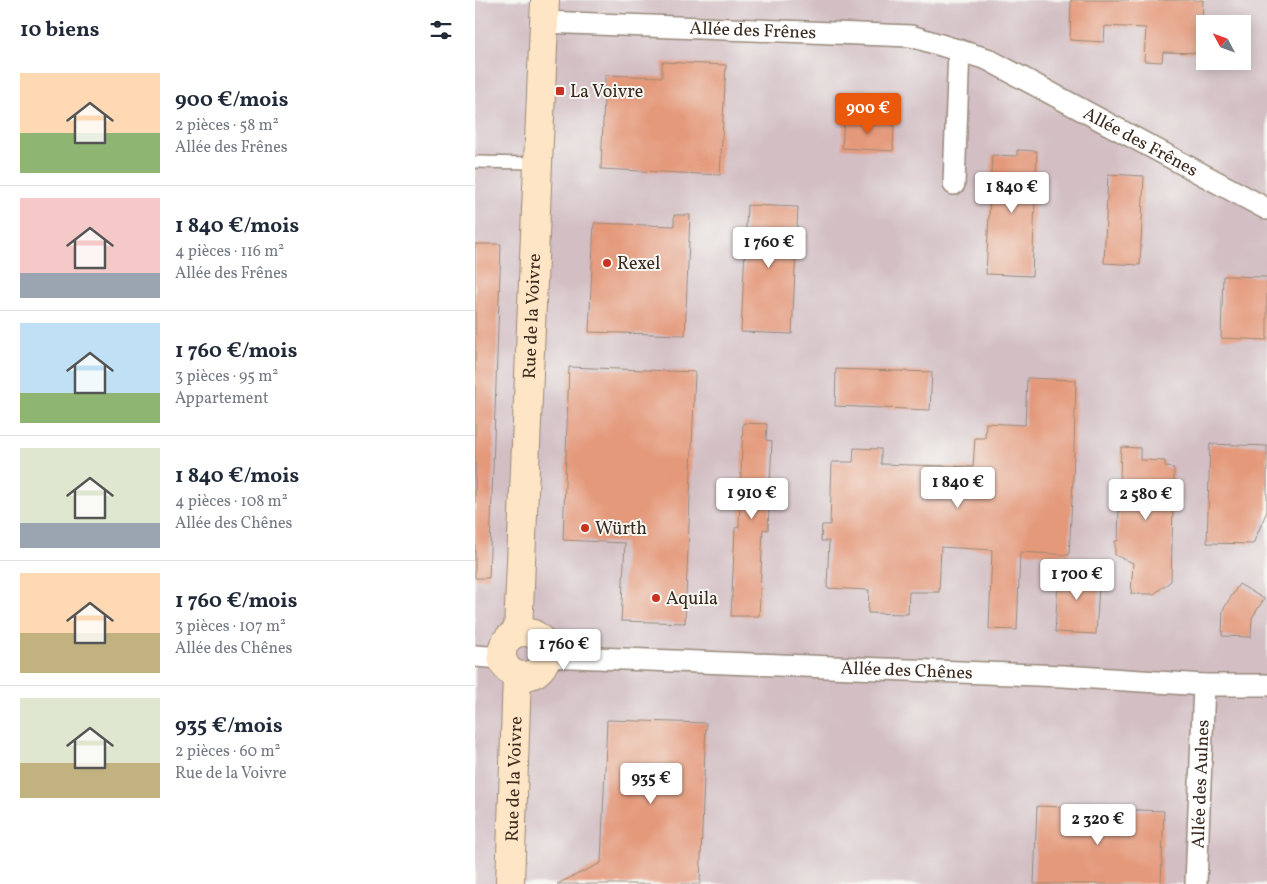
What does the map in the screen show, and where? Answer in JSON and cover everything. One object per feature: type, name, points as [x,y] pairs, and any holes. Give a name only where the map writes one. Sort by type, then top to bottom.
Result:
[{"type":"street","name":"Allée des Frênes","points":[[544,11],[911,36],[987,59],[1267,209]]},
{"type":"street","name":"Rue de la Voivre","points":[[518,632],[544,11]]},
{"type":"street","points":[[954,184],[959,50]]},
{"type":"street","points":[[475,656],[510,666],[524,676],[537,672],[547,656],[543,642],[539,637],[525,631],[512,635],[504,645],[510,666]]},
{"type":"street","name":"Allée des Chênes","points":[[547,656],[1063,676],[1204,685],[1267,685]]},
{"type":"street","name":"Rue de la Voivre","points":[[510,666],[510,884]]},
{"type":"street","name":"Allée des Aulnes","points":[[1196,884],[1204,685]]},
{"type":"lane","points":[[475,162],[538,163]]},
{"type":"shaded area","points":[[475,0],[1267,0],[1267,884],[475,884]]},
{"type":"building","points":[[1071,0],[1203,0],[1202,15],[1196,15],[1196,53],[1163,52],[1162,62],[1144,61],[1146,28],[1105,26],[1104,42],[1070,40]]},
{"type":"building","points":[[662,62],[726,65],[720,175],[601,169],[605,75],[662,77]]},
{"type":"building","points":[[844,120],[894,122],[893,151],[842,148]]},
{"type":"building","points":[[1017,150],[1037,151],[1032,276],[986,274],[992,155],[1017,156]]},
{"type":"building","points":[[1108,174],[1144,176],[1140,265],[1104,263]]},
{"type":"building","points":[[747,205],[798,207],[792,334],[741,332]]},
{"type":"building","points":[[674,215],[690,215],[685,335],[589,332],[594,223],[674,226]]},
{"type":"building","points":[[475,244],[501,244],[489,578],[475,578]]},
{"type":"building","points":[[1223,276],[1267,277],[1267,340],[1221,338]]},
{"type":"building","points":[[569,367],[695,372],[685,623],[621,621],[625,543],[563,540]]},
{"type":"building","points":[[836,369],[932,372],[930,410],[835,406]]},
{"type":"building","points":[[1027,378],[1076,380],[1073,481],[1069,555],[1020,552],[1017,630],[989,629],[992,550],[941,547],[939,592],[909,592],[908,614],[868,613],[869,590],[827,588],[829,541],[821,541],[822,525],[830,525],[832,462],[853,462],[854,448],[881,449],[881,464],[973,467],[975,438],[985,438],[986,423],[1025,425]]},
{"type":"building","points":[[743,423],[767,424],[766,440],[772,441],[768,530],[763,529],[759,616],[731,616],[735,528],[739,527]]},
{"type":"building","points":[[1210,444],[1267,446],[1267,511],[1253,544],[1207,543]]},
{"type":"building","points":[[1121,447],[1140,448],[1140,460],[1165,461],[1165,467],[1174,468],[1171,581],[1154,594],[1131,594],[1133,563],[1115,555],[1115,541],[1118,541]]},
{"type":"building","points":[[1059,568],[1100,570],[1096,634],[1055,632]]},
{"type":"building","points":[[1239,584],[1264,599],[1252,618],[1251,637],[1222,636],[1223,610]]},
{"type":"building","points":[[607,720],[706,723],[700,884],[557,884],[601,863]]},
{"type":"building","points":[[1037,806],[1164,811],[1161,884],[1034,884]]},
{"type":"place","name":"La Voivre","points":[[560,91]]},
{"type":"place","name":"Rexel","points":[[607,263]]},
{"type":"place","name":"Würth","points":[[585,528]]},
{"type":"place","name":"Aquila","points":[[656,598]]}]
